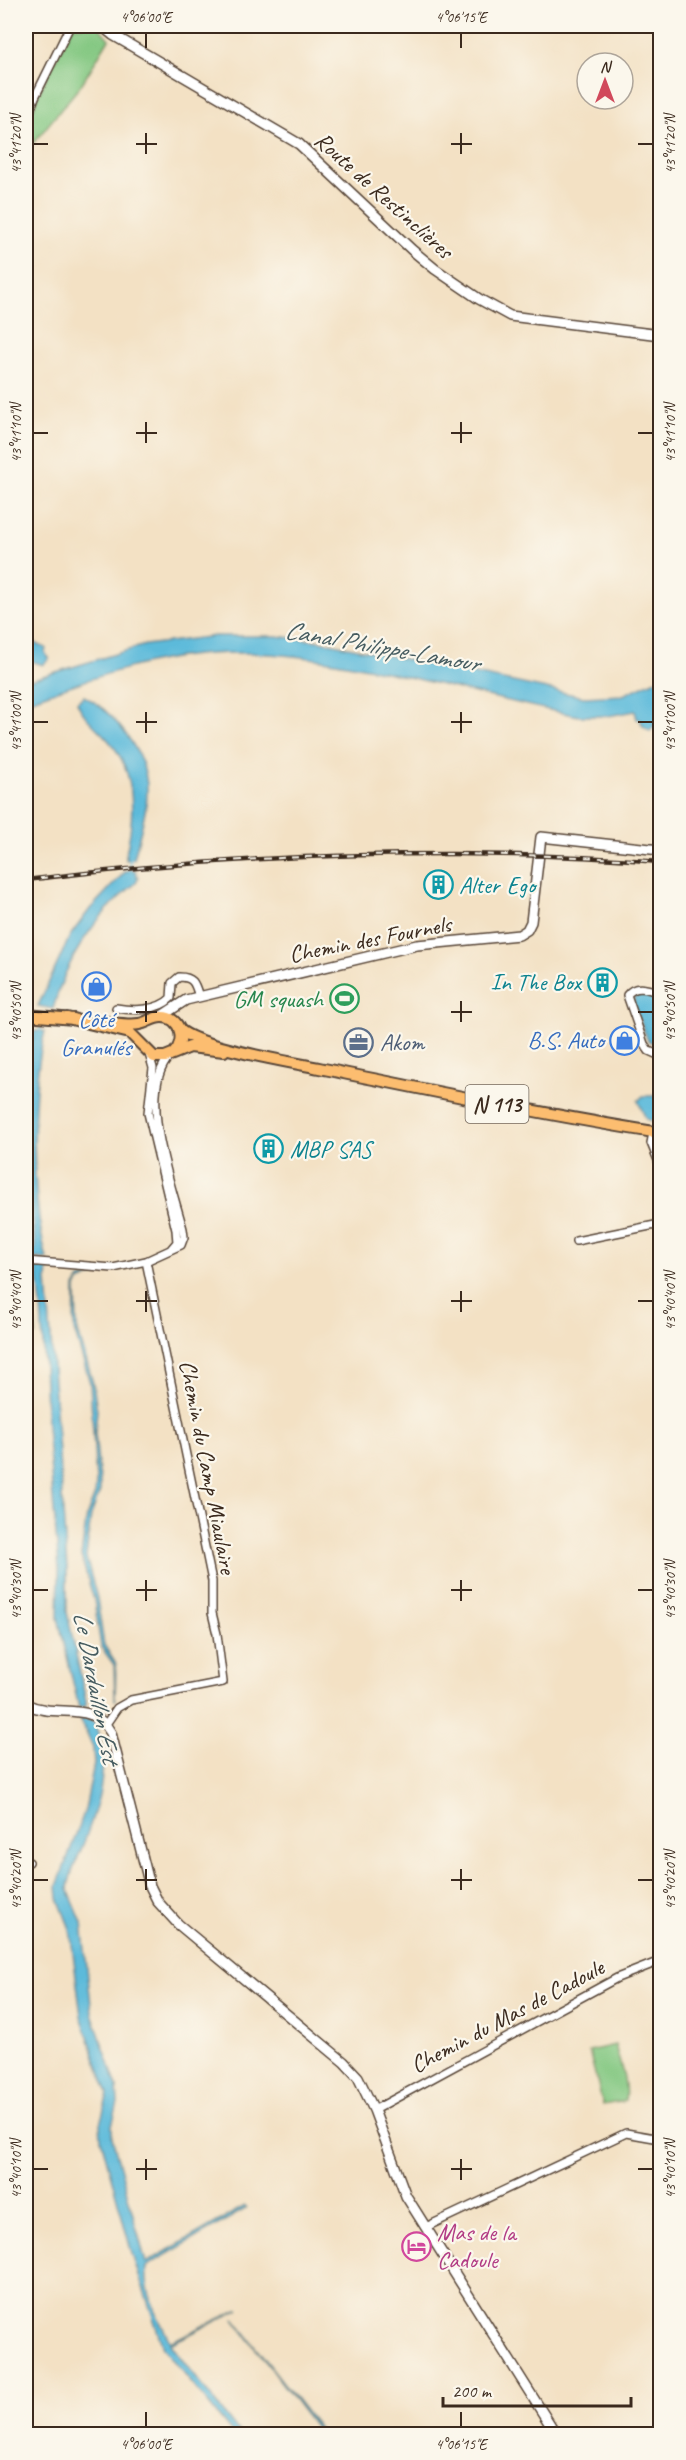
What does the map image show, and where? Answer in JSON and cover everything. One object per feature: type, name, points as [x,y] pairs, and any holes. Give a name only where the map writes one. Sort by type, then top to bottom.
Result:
[{"type":"main road","points":[[29,1015],[67,1018],[132,1024],[160,1017],[178,1027],[181,1041],[172,1054],[159,1058],[146,1050],[130,1033],[67,1018]]},
{"type":"main road","points":[[146,1050],[141,1034],[147,1022]]},
{"type":"main road","name":"N 113","points":[[178,1027],[192,1038],[264,1056],[583,1122],[596,1128],[658,1137]]},
{"type":"main road","name":"N 113","points":[[172,1054],[190,1047],[264,1056]]},
{"type":"street","points":[[26,122],[35,96],[70,26]]},
{"type":"street","name":"Route de Restinclières","points":[[102,26],[112,35],[299,144],[427,263],[479,299],[510,316],[660,335]]},
{"type":"street","name":"Chemin des Fournels","points":[[160,1017],[181,1002],[197,997],[417,945],[519,934],[527,930],[531,922],[542,837],[660,850]]},
{"type":"street","points":[[116,1008],[131,1011],[164,1004],[171,998],[172,983],[179,977],[188,977],[194,982],[197,997],[180,1009],[178,1027]]},
{"type":"street","points":[[660,994],[638,988],[627,994],[644,1044],[649,1051],[660,1056]]},
{"type":"street","points":[[146,1050],[153,1068],[148,1113],[177,1236],[177,1242],[170,1251]]},
{"type":"street","points":[[29,1261],[113,1268],[146,1261],[181,1245],[184,1237],[155,1106],[159,1078],[172,1054]]},
{"type":"street","points":[[658,1137],[651,1143],[660,1165]]},
{"type":"street","points":[[576,1241],[660,1224]]},
{"type":"street","name":"Chemin du Camp Miaulaire","points":[[106,1724],[117,1708],[131,1700],[223,1682],[212,1613],[212,1581],[146,1261]]},
{"type":"street","points":[[26,1699],[45,1709]]},
{"type":"street","points":[[26,1704],[40,1710],[91,1713],[106,1724],[111,1733],[150,1886],[158,1902],[178,1924],[344,2062],[358,2077],[374,2110],[406,2196],[556,2434]]},
{"type":"street","name":"Chemin du Mas de Cadoule","points":[[374,2110],[617,1978],[660,1961]]},
{"type":"street","points":[[426,2227],[626,2133],[660,2139]]},
{"type":"green space","points":[[73,26],[98,26],[109,39],[81,85],[26,152],[27,135],[35,103]]},
{"type":"green space","points":[[26,1268],[27,1281],[31,1284],[36,1335],[26,1338]]},
{"type":"green space","points":[[615,2045],[624,2080],[625,2101],[603,2105],[589,2051]]},
{"type":"water","points":[[26,634],[36,644],[46,648],[45,653],[49,659],[43,665],[31,661],[26,651]]},
{"type":"water","points":[[215,636],[276,636],[320,641],[584,697],[623,695],[660,678],[660,719],[650,731],[642,725],[641,720],[637,719],[635,711],[608,716],[579,716],[385,671],[286,655],[237,653],[188,656],[147,663],[26,701],[26,681],[145,645]]},
{"type":"water","points":[[84,696],[100,706],[118,724],[142,762],[146,777],[146,807],[134,859],[126,860],[132,809],[125,766],[109,741],[80,708],[77,702]]},
{"type":"water","points":[[135,870],[138,878],[136,883],[108,909],[84,939],[66,973],[53,1009],[38,1006],[70,936],[90,909],[126,871]]},
{"type":"water","points":[[641,994],[654,996],[659,1002],[656,1044],[648,1041],[633,1003],[635,996]]},
{"type":"water","points":[[34,1031],[45,1031],[37,1084],[34,1145],[38,1206],[47,1259],[32,1258],[35,1248],[25,1139],[26,1085]]},
{"type":"water","points":[[643,1096],[660,1096],[660,1124],[646,1119],[638,1101]]},
{"type":"water","points":[[32,1265],[48,1266],[47,1280],[67,1568],[67,1612],[86,1701],[86,1706],[79,1708],[58,1618],[59,1571],[47,1427],[41,1305],[37,1271]]},
{"type":"water","points":[[96,1275],[79,1282],[76,1288],[77,1328],[93,1383],[97,1410],[95,1433],[100,1482],[100,1491],[91,1515],[86,1557],[97,1598],[104,1645],[116,1664],[115,1701],[114,1665],[101,1647],[94,1600],[81,1556],[87,1515],[95,1494],[96,1482],[90,1383],[74,1330],[75,1287],[80,1279]]},
{"type":"water","points":[[80,1718],[93,1721],[99,1737],[103,1769],[97,1802],[71,1874],[68,1889],[82,1923],[92,2013],[117,2087],[118,2103],[112,2125],[112,2137],[146,2263],[245,2206],[247,2208],[147,2267],[148,2286],[153,2306],[170,2342],[240,2309],[170,2344],[240,2434],[233,2434],[163,2348],[132,2254],[101,2139],[100,2124],[108,2094],[81,2016],[70,1929],[58,1898],[57,1886],[85,1810],[94,1764],[93,1748]]},
{"type":"water","points":[[234,2319],[323,2434],[320,2434]]},
{"type":"waterway","name":"Le Dardaillon Est","points":[[130,858],[130,873]]},
{"type":"waterway","name":"Le Dardaillon Est","points":[[39,1034],[43,1019]]},
{"type":"railway","points":[[26,880],[238,860],[345,856],[452,854],[582,857],[660,862]]},
{"type":"place","name":"Alter Ego","points":[[438,885]]},
{"type":"place","name":"In The Box","points":[[602,982]]},
{"type":"place","name":"Côté Granulés","points":[[96,986]]},
{"type":"place","name":"GM squash","points":[[344,999]]},
{"type":"place","name":"B.S. Auto","points":[[625,1040]]},
{"type":"place","name":"Akom","points":[[359,1042]]},
{"type":"place","name":"MBP SAS","points":[[269,1149]]},
{"type":"place","name":"Mas de la Cadoule","points":[[416,2246]]},
{"type":"water label","name":"Canal Philippe-Lamour","points":[[382,646]]}]
